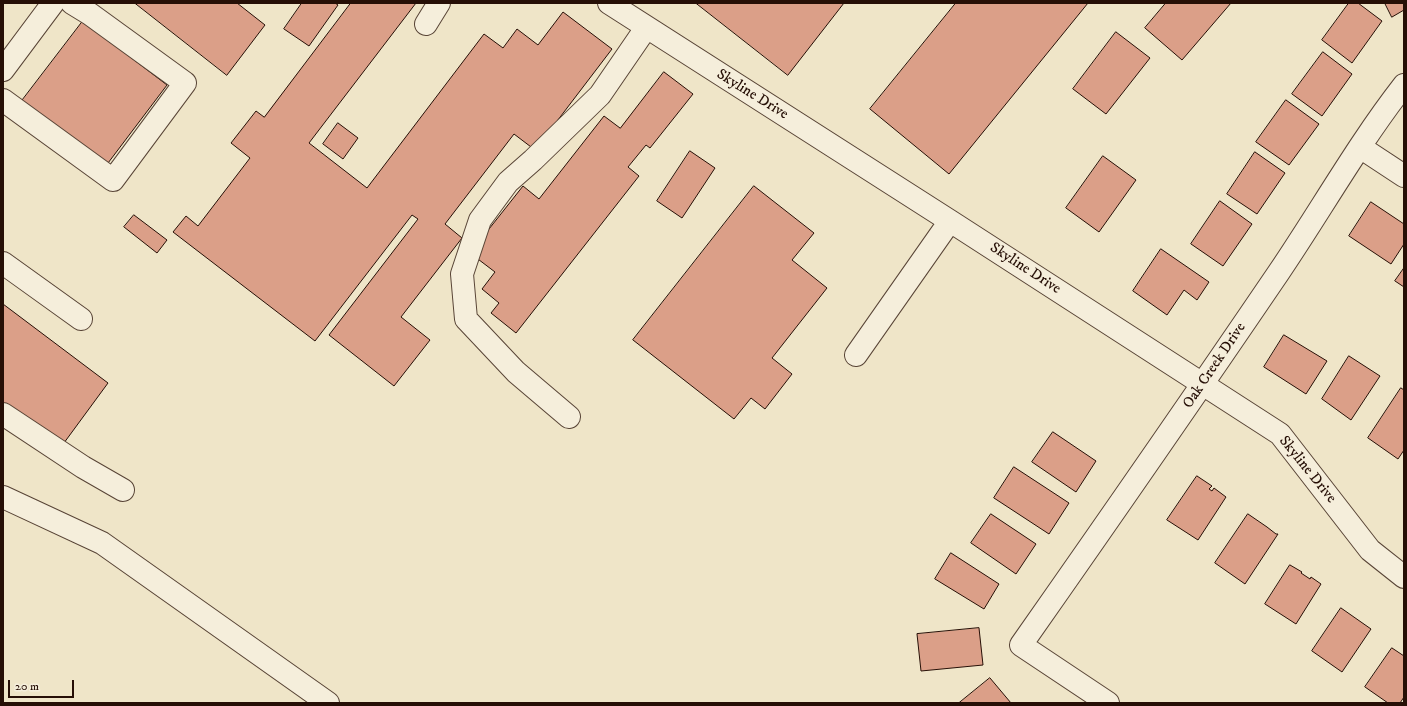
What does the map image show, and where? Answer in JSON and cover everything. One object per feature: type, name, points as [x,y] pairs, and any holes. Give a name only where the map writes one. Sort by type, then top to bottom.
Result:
[{"type":"street","points":[[3,70],[54,3]]},
{"type":"street","points":[[3,100],[113,180],[185,83],[90,14],[72,3]]},
{"type":"street","points":[[426,24],[439,3]]},
{"type":"street","name":"Skyline Drive","points":[[609,3],[1280,434],[1370,550],[1404,577]]},
{"type":"street","points":[[569,417],[516,372],[466,319],[462,274],[480,220],[508,182],[600,95],[646,28]]},
{"type":"street","name":"Oak Creek Drive","points":[[1108,703],[1021,645],[1203,384],[1283,266],[1360,147],[1404,85]]},
{"type":"street","points":[[1360,147],[1404,176]]},
{"type":"street","points":[[856,355],[950,221]]},
{"type":"street","points":[[3,263],[81,319]]},
{"type":"street","points":[[3,414],[83,467],[123,490]]},
{"type":"street","points":[[3,498],[102,543],[328,703]]},
{"type":"building","points":[[135,3],[237,3],[265,25],[227,75]]},
{"type":"building","points":[[302,3],[335,3],[338,5],[309,46],[284,29]]},
{"type":"building","points":[[351,3],[416,3],[309,143],[367,188],[484,34],[503,48],[517,29],[538,45],[563,12],[612,49],[535,150],[514,134],[445,224],[462,238],[401,317],[430,340],[394,386],[329,335],[418,219],[412,215],[315,341],[173,232],[186,216],[198,226],[250,158],[231,143],[256,111],[264,117]]},
{"type":"building","points":[[696,3],[844,3],[788,75]]},
{"type":"building","points":[[956,3],[1088,3],[949,174],[870,109]]},
{"type":"building","points":[[1166,3],[1231,3],[1182,60],[1145,28]]},
{"type":"building","points":[[1349,3],[1358,3],[1382,21],[1352,63],[1322,40]]},
{"type":"building","points":[[1385,3],[1404,3],[1404,10],[1392,17]]},
{"type":"building","points":[[83,21],[167,85],[105,167],[21,102]]},
{"type":"building","points":[[1116,32],[1150,58],[1106,114],[1073,89]]},
{"type":"building","points":[[1323,52],[1352,74],[1322,116],[1292,94]]},
{"type":"building","points":[[664,72],[693,94],[650,148],[646,145],[628,167],[639,176],[516,333],[491,313],[499,303],[482,289],[495,272],[470,253],[523,186],[539,199],[604,116],[620,128]]},
{"type":"building","points":[[1286,100],[1319,124],[1289,165],[1256,142]]},
{"type":"building","points":[[338,123],[358,138],[343,159],[323,144]]},
{"type":"building","points":[[690,151],[715,168],[682,218],[657,201]]},
{"type":"building","points":[[1255,152],[1285,173],[1257,214],[1227,194]]},
{"type":"building","points":[[1103,156],[1136,180],[1099,232],[1066,208]]},
{"type":"building","points":[[754,186],[814,233],[792,260],[827,288],[772,358],[792,374],[765,409],[751,398],[734,419],[633,340]]},
{"type":"building","points":[[1220,201],[1252,224],[1223,266],[1191,244]]},
{"type":"building","points":[[1371,202],[1404,224],[1404,244],[1391,264],[1349,236]]},
{"type":"building","points":[[134,215],[167,240],[157,253],[124,227]]},
{"type":"building","points":[[1161,249],[1209,282],[1197,300],[1184,290],[1167,315],[1133,291]]},
{"type":"building","points":[[1404,268],[1404,287],[1395,281]]},
{"type":"building","points":[[3,304],[108,383],[61,447],[3,403]]},
{"type":"building","points":[[1284,335],[1327,361],[1306,394],[1264,367]]},
{"type":"building","points":[[1349,356],[1380,376],[1351,420],[1322,399]]},
{"type":"building","points":[[1401,388],[1404,390],[1404,450],[1398,459],[1368,438]]},
{"type":"building","points":[[1053,432],[1096,461],[1076,492],[1032,462]]},
{"type":"building","points":[[1014,467],[1069,503],[1049,534],[994,498]]},
{"type":"building","points":[[1197,476],[1212,486],[1209,489],[1212,491],[1214,488],[1226,497],[1198,540],[1167,520]]},
{"type":"building","points":[[991,514],[1036,544],[1016,574],[971,543]]},
{"type":"building","points":[[1248,514],[1278,534],[1245,584],[1215,563]]},
{"type":"building","points":[[951,553],[999,584],[984,609],[935,579]]},
{"type":"building","points":[[1290,565],[1310,579],[1311,577],[1321,584],[1296,624],[1265,604]]},
{"type":"building","points":[[1341,608],[1371,629],[1342,672],[1312,651]]},
{"type":"building","points":[[979,628],[983,665],[921,671],[917,634]]},
{"type":"building","points":[[1392,648],[1404,656],[1404,697],[1400,703],[1388,703],[1365,687]]},
{"type":"building","points":[[990,678],[1011,703],[959,703]]}]
